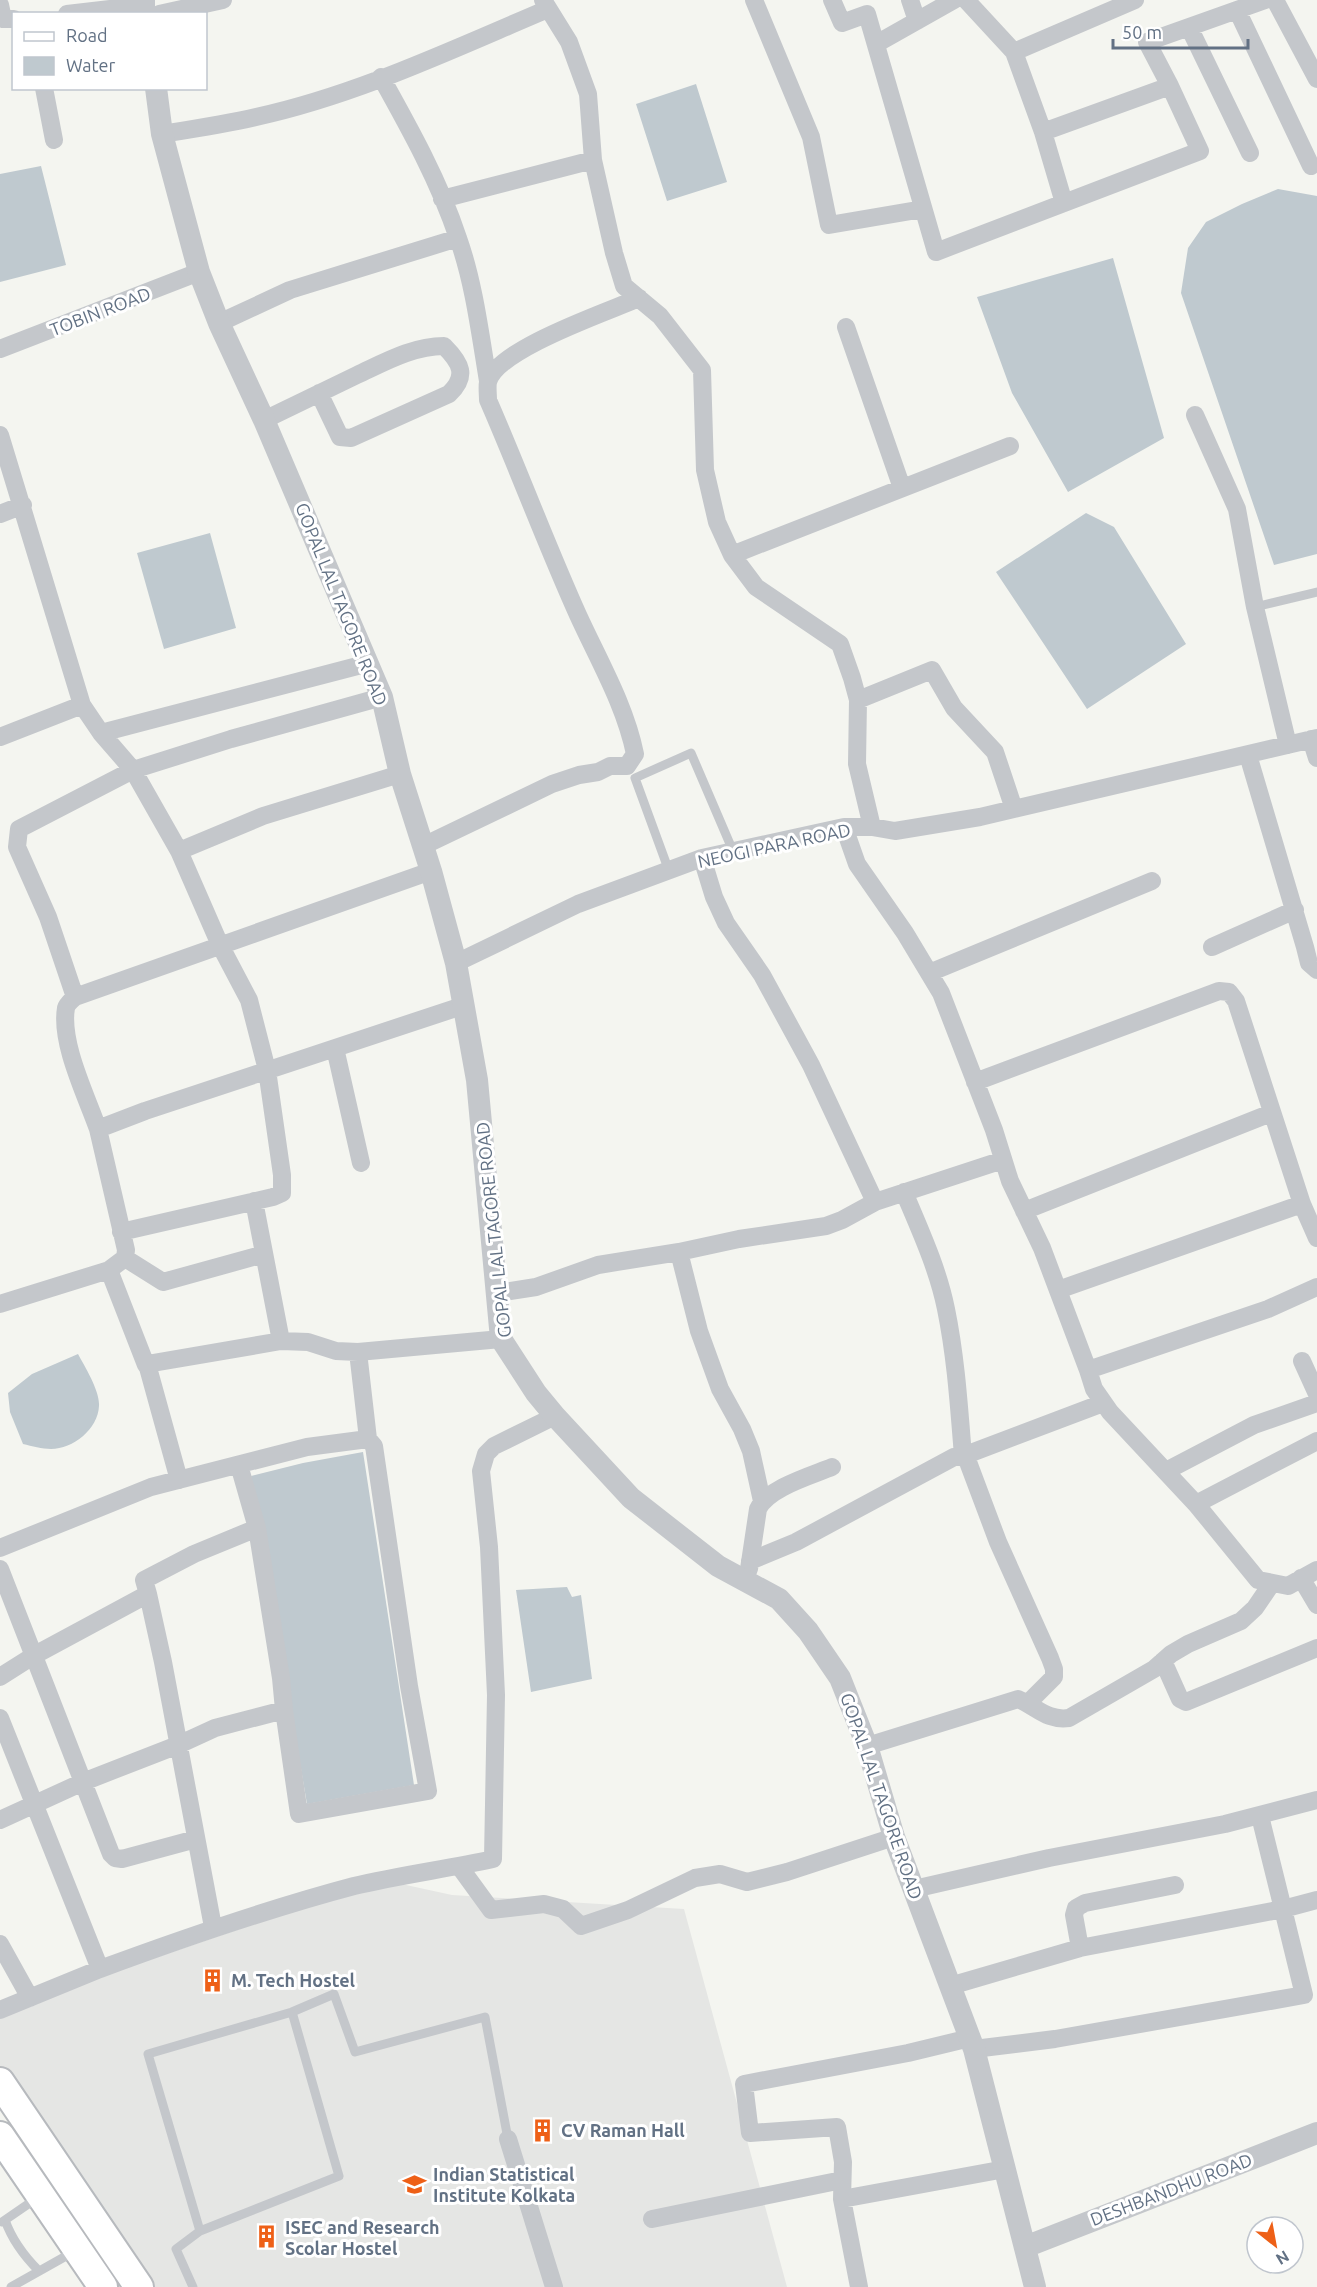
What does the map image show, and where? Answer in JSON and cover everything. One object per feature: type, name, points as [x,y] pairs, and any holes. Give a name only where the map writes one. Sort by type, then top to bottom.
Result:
[{"type":"main road","points":[[0,2082],[139,2287]]},
{"type":"main road","points":[[5,2151],[40,2195],[103,2287]]},
{"type":"street","points":[[94,12],[223,0]]},
{"type":"street","points":[[754,0],[811,137],[829,225],[923,209]]},
{"type":"street","points":[[832,0],[842,23],[867,14],[936,252],[1200,151],[1147,42],[1265,0]]},
{"type":"street","points":[[910,0],[917,21]]},
{"type":"street","points":[[1014,52],[1135,0]]},
{"type":"street","points":[[1275,0],[1317,80]]},
{"type":"street","points":[[876,44],[917,21],[967,1],[1014,52],[1043,132],[1064,203]]},
{"type":"street","points":[[162,134],[258,117],[331,96],[381,77],[545,5],[569,42],[588,94],[593,160],[614,253],[624,286],[660,316],[702,370],[705,399],[705,470],[717,522],[732,555],[756,587],[840,644],[858,700],[857,764],[872,827]]},
{"type":"street","points":[[1237,10],[1311,166]]},
{"type":"street","points":[[1189,27],[1250,153]]},
{"type":"street","points":[[381,77],[424,155],[458,238],[473,298],[488,381],[488,400],[578,614],[616,695],[625,717],[635,754],[627,766],[610,766],[598,772],[579,775],[552,784],[423,846]]},
{"type":"street","points":[[1043,132],[1170,86]]},
{"type":"street","points":[[44,90],[54,140]]},
{"type":"street","name":"GOPAL LAL TAGORE ROAD","points":[[156,90],[162,134],[199,272],[219,323],[264,420],[369,663],[382,697],[400,774],[431,872],[456,963],[477,1080],[501,1339],[536,1393],[631,1498],[718,1566],[749,1571],[808,1631],[840,1677],[867,1746],[894,1837],[972,2044],[1035,2287]]},
{"type":"street","points":[[442,199],[593,160]]},
{"type":"street","points":[[219,323],[290,290],[458,238]]},
{"type":"street","name":"TOBIN ROAD","points":[[0,349],[199,272]]},
{"type":"street","points":[[488,381],[505,360],[540,340],[639,298]]},
{"type":"street","points":[[846,327],[902,488]]},
{"type":"street","points":[[264,420],[319,393],[408,352],[428,346],[444,346],[454,356],[462,374],[459,384],[449,393],[351,438],[340,437],[319,393]]},
{"type":"street","points":[[1196,415],[1237,509],[1255,607],[1288,745]]},
{"type":"street","points":[[0,435],[82,705],[101,733],[133,770],[179,851],[220,945],[249,1000],[267,1070],[282,1193],[121,1232]]},
{"type":"street","points":[[732,555],[1010,446]]},
{"type":"street","points":[[0,514],[22,505]]},
{"type":"street","points":[[101,733],[369,663]]},
{"type":"street","points":[[858,700],[932,670],[954,708],[995,752],[1014,809]]},
{"type":"street","points":[[75,997],[48,917],[17,847],[19,829],[133,770],[231,739],[382,697]]},
{"type":"street","points":[[0,737],[82,705]]},
{"type":"street","points":[[1314,739],[1317,758]]},
{"type":"street","name":"NEOGI PARA ROAD","points":[[456,963],[578,904],[702,858],[844,827],[872,827],[895,831],[980,817],[1314,739]]},
{"type":"street","points":[[1248,755],[1295,910],[1310,939],[1310,963],[1317,970]]},
{"type":"street","points":[[179,851],[263,816],[400,774]]},
{"type":"street","points":[[844,827],[856,864],[905,933],[941,993],[1010,1181],[1042,1248],[1094,1389],[1103,1403],[1196,1504],[1258,1580],[1288,1586],[1309,1574],[1317,1605]]},
{"type":"street","points":[[702,858],[714,897],[726,923],[762,975],[811,1065],[875,1202]]},
{"type":"street","points":[[0,1304],[109,1270],[125,1258],[126,1251],[98,1129],[68,1045],[65,1030],[66,1006],[75,997],[431,872]]},
{"type":"street","points":[[929,973],[1152,881]]},
{"type":"street","points":[[1212,947],[1295,910]]},
{"type":"street","points":[[975,1082],[1225,990],[1233,995],[1236,1001],[1302,1204],[1317,1238]]},
{"type":"street","points":[[98,1129],[144,1111],[465,1005]]},
{"type":"street","points":[[335,1048],[361,1163]]},
{"type":"street","points":[[1024,1210],[1271,1113]]},
{"type":"street","points":[[496,1293],[536,1287],[598,1265],[826,1226],[875,1202],[1003,1160]]},
{"type":"street","points":[[904,1192],[937,1274],[946,1309],[954,1359],[963,1456],[968,1461],[998,1542],[1054,1669],[1054,1677],[1028,1703]]},
{"type":"street","points":[[254,1201],[280,1341]]},
{"type":"street","points":[[1058,1290],[1302,1204]]},
{"type":"street","points":[[679,1252],[699,1331],[720,1389],[751,1451],[762,1501]]},
{"type":"street","points":[[125,1258],[163,1282],[264,1254]]},
{"type":"street","points":[[109,1270],[147,1364],[179,1480]]},
{"type":"street","points":[[1088,1370],[1268,1309],[1317,1289]]},
{"type":"street","points":[[147,1364],[280,1341],[308,1342],[336,1351],[358,1352],[501,1339]]},
{"type":"street","points":[[239,1464],[257,1528],[281,1678],[299,1814],[428,1791],[409,1686],[374,1446],[368,1439],[358,1352]]},
{"type":"street","points":[[1302,1360],[1317,1394]]},
{"type":"street","points":[[749,1571],[796,1542],[954,1457],[963,1456],[1103,1403]]},
{"type":"street","points":[[1166,1471],[1254,1425],[1317,1403]]},
{"type":"street","points":[[0,2010],[100,1969],[213,1927],[354,1887],[420,1871],[493,1859],[496,1695],[489,1547],[481,1471],[486,1454],[494,1446],[555,1416]]},
{"type":"street","points":[[0,1548],[152,1487],[307,1447],[368,1439]]},
{"type":"street","points":[[1196,1504],[1317,1441]]},
{"type":"street","points":[[749,1571],[758,1509],[762,1501],[784,1487],[832,1467]]},
{"type":"street","points":[[213,1927],[144,1580],[194,1554],[257,1528]]},
{"type":"street","points":[[0,1569],[106,1843],[115,1858],[135,1857],[196,1839]]},
{"type":"street","points":[[867,1746],[1018,1699],[1046,1716],[1058,1719],[1069,1718],[1154,1669],[1188,1644],[1241,1621],[1255,1608],[1272,1582]]},
{"type":"street","points":[[0,1677],[33,1656],[147,1594]]},
{"type":"street","points":[[1163,1661],[1180,1699],[1186,1702],[1317,1648]]},
{"type":"street","points":[[0,1820],[83,1782],[215,1728],[284,1710]]},
{"type":"street","points":[[0,1718],[100,1969]]},
{"type":"street","points":[[914,1889],[1049,1858],[1260,1816],[1317,1800]]},
{"type":"street","points":[[859,2287],[842,2199],[843,2162],[837,2127],[750,2133],[744,2084],[908,2053],[972,2044],[1055,2039],[1304,1995],[1260,1816]]},
{"type":"street","points":[[459,1866],[491,1910],[544,1904],[563,1909],[581,1926],[628,1910],[695,1878],[720,1874],[747,1882],[787,1872],[894,1837]]},
{"type":"street","points":[[1080,1948],[1074,1916],[1076,1908],[1085,1903],[1175,1886]]},
{"type":"street","points":[[950,1986],[1080,1948],[1283,1909],[1317,1900]]},
{"type":"street","points":[[0,1944],[30,1998]]},
{"type":"street","name":"DESHBANDHU ROAD","points":[[1025,2247],[1317,2133]]},
{"type":"street","points":[[508,2139],[554,2287]]},
{"type":"street","points":[[5,2151],[44,2146]]},
{"type":"street","points":[[842,2199],[1005,2169]]},
{"type":"street","points":[[652,2219],[842,2180]]},
{"type":"lane","points":[[1255,607],[1317,592]]},
{"type":"lane","points":[[669,871],[635,778],[691,753],[733,851]]},
{"type":"lane","points":[[200,2231],[148,2054],[292,2012],[334,1994],[355,2052],[485,2017],[508,2139]]},
{"type":"lane","points":[[193,2287],[176,2248],[200,2231],[339,2176],[292,2012]]},
{"type":"lane","points":[[39,2271],[29,2261],[3,2222],[40,2195]]},
{"type":"lane","points":[[10,2287],[77,2250]]},
{"type":"shaded area","name":"Indian Statistical Institute Kolkata","points":[[383,1880],[452,1895],[684,1909],[787,2287],[143,2287],[0,2081],[0,2011]]},
{"type":"water","points":[[696,84],[727,182],[667,201],[636,104]]},
{"type":"water","points":[[41,166],[66,265],[0,282],[0,174]]},
{"type":"water","points":[[1278,189],[1317,196],[1317,554],[1274,565],[1181,293],[1188,248],[1206,222]]},
{"type":"water","points":[[1113,258],[1164,438],[1068,492],[1012,393],[977,297]]},
{"type":"water","points":[[1086,513],[1114,527],[1186,644],[1087,709],[996,572]]},
{"type":"water","points":[[210,533],[236,628],[164,649],[137,553]]},
{"type":"water","points":[[78,1354],[92,1379],[99,1400],[98,1414],[94,1422],[83,1436],[68,1446],[51,1449],[23,1444],[10,1412],[8,1393],[32,1374]]},
{"type":"water","points":[[363,1452],[414,1785],[307,1804],[251,1476],[303,1463]]},
{"type":"water","points":[[567,1587],[572,1597],[581,1595],[592,1679],[531,1692],[516,1590]]},
{"type":"place","name":"M. Tech Hostel","points":[[213,1980]]},
{"type":"place","name":"CV Raman Hall","points":[[543,2130]]},
{"type":"place","name":"Indian Statistical Institute Kolkata","points":[[415,2184]]},
{"type":"place","name":"ISEC and Research Scolar Hostel","points":[[267,2237]]}]
